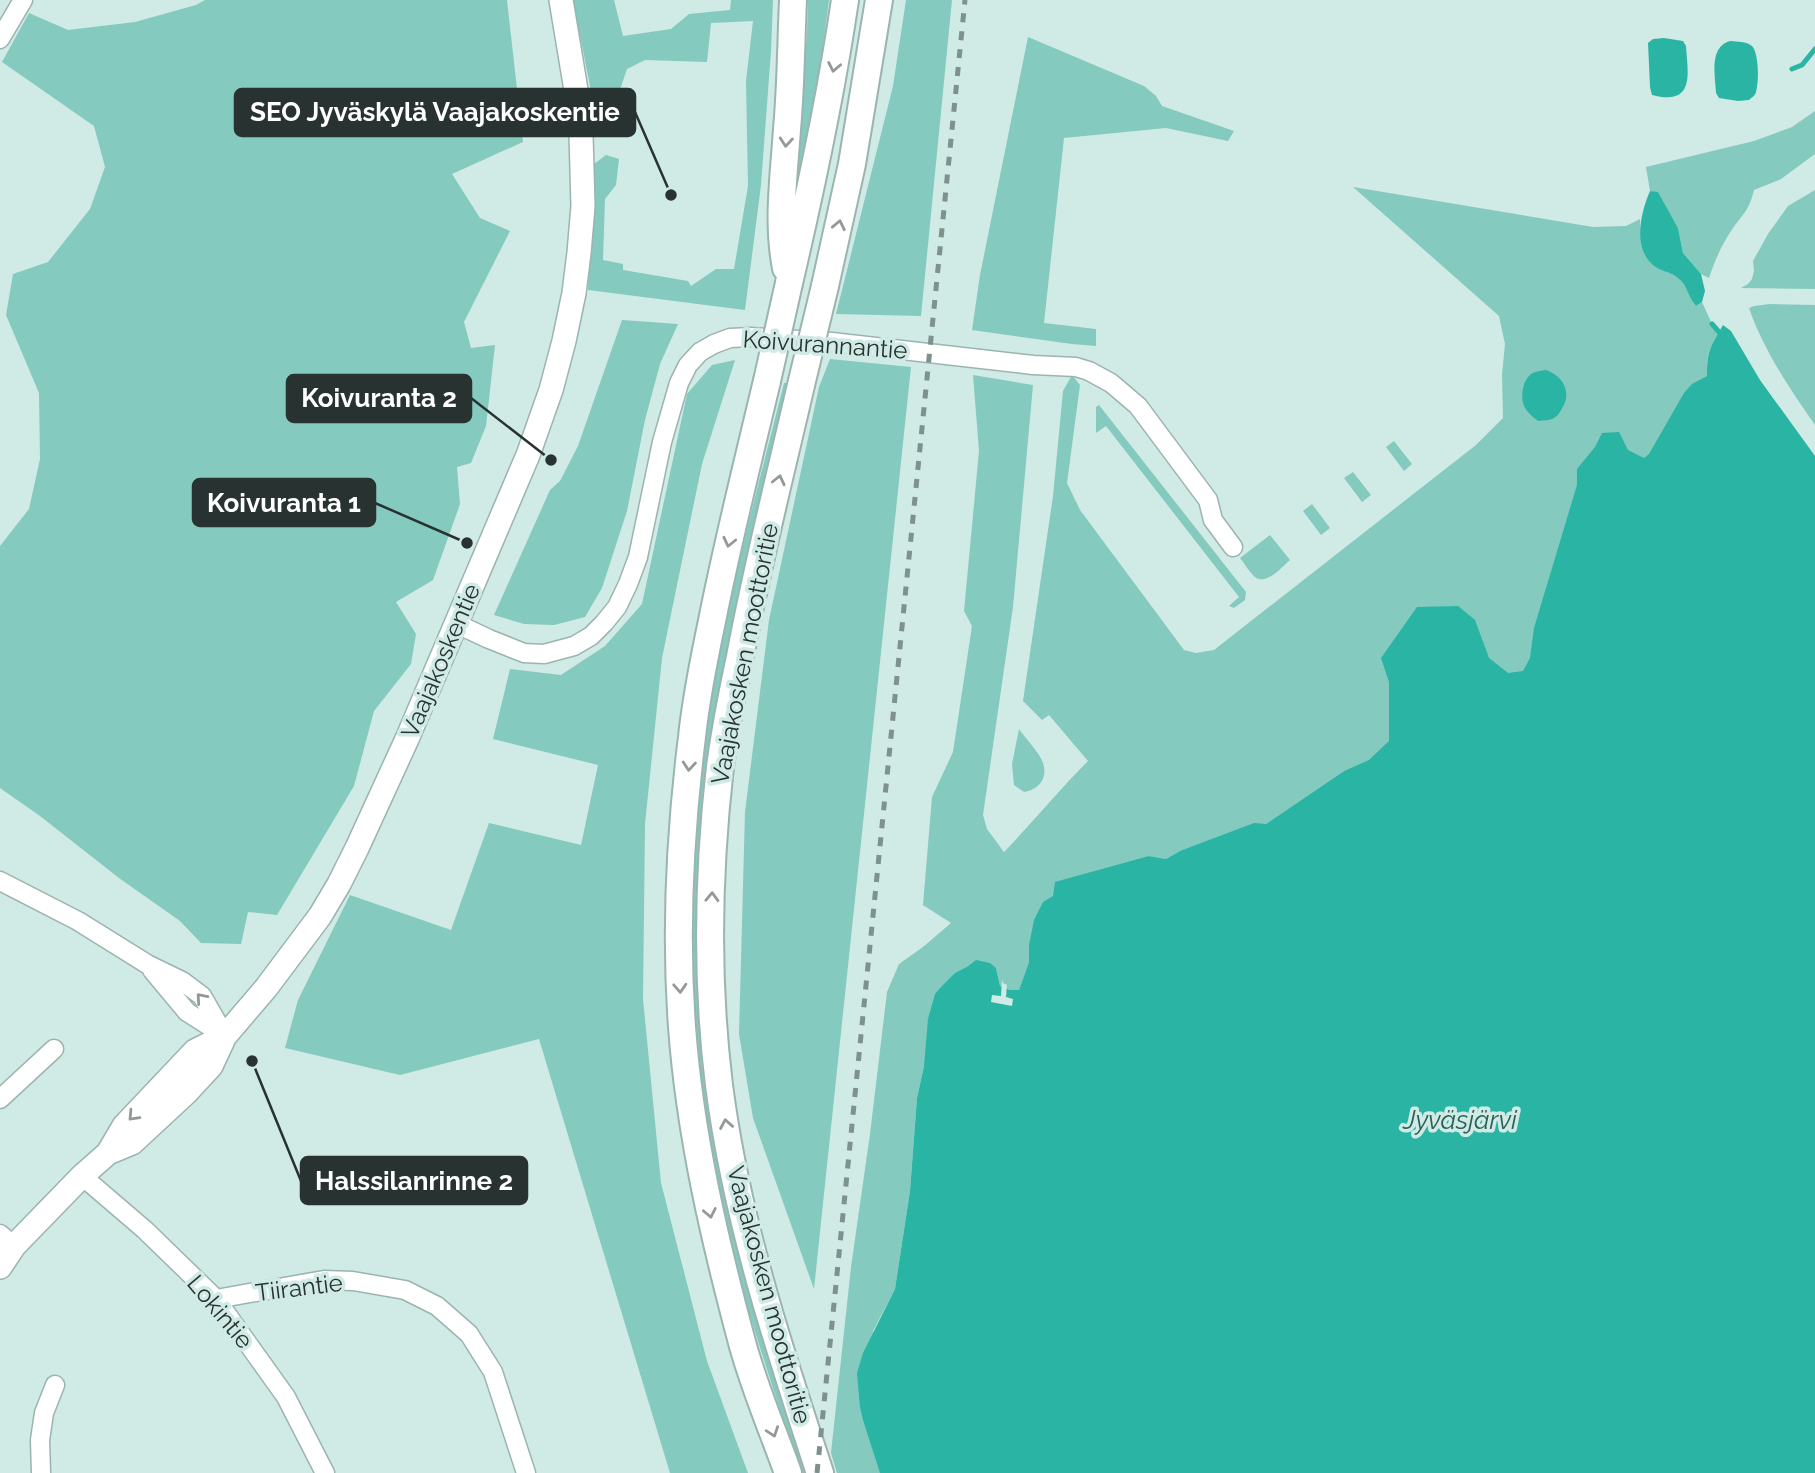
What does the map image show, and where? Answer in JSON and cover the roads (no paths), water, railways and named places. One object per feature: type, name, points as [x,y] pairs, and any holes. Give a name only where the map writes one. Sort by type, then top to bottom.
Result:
[{"type":"highway","points":[[789,283],[782,247],[781,202],[788,125],[793,0]]},
{"type":"highway","name":"Vaajakosken moottoritie","points":[[788,1473],[744,1349],[711,1219],[688,1091],[679,962],[679,892],[692,735],[723,567],[819,149],[845,0]]},
{"type":"highway","name":"Vaajakosken moottoritie","points":[[820,1473],[776,1339],[740,1209],[719,1085],[710,926],[720,767],[745,631],[852,164],[878,0]]},
{"type":"main road","name":"Vaajakoskentie","points":[[0,1267],[7,1240],[108,1153],[124,1126],[195,1051],[225,1036],[266,988],[320,916],[339,884],[390,776],[538,430],[551,390],[574,293],[583,206],[581,135],[561,0]]},
{"type":"street","points":[[0,39],[23,0]]},
{"type":"street","name":"Koivurannantie","points":[[457,624],[524,653],[544,654],[574,646],[591,636],[604,623],[617,607],[638,557],[662,442],[679,383],[688,365],[701,352],[730,338],[832,342],[1033,365],[1076,367],[1089,371],[1111,383],[1138,406],[1208,500],[1213,520],[1233,547]]},
{"type":"street","points":[[0,881],[78,921],[147,964],[182,981],[202,996],[225,1036]]},
{"type":"street","points":[[0,1099],[54,1049]]},
{"type":"street","name":"Lokintie","points":[[82,1176],[145,1230],[216,1299],[286,1397],[325,1473]]},
{"type":"street","name":"Tiirantie","points":[[216,1299],[324,1280],[353,1281],[405,1290],[437,1306],[469,1334],[494,1372],[526,1473]]},
{"type":"street","points":[[41,1473],[40,1440],[44,1413],[55,1385]]},
{"type":"water","points":[[1653,39],[1683,41],[1686,46],[1686,86],[1676,96],[1652,95],[1650,87],[1648,43]]},
{"type":"water","points":[[1730,41],[1750,44],[1756,55],[1757,87],[1755,95],[1749,100],[1719,98],[1716,93],[1716,55],[1723,44]]},
{"type":"water","points":[[1650,191],[1658,192],[1678,228],[1683,253],[1701,274],[1705,291],[1702,302],[1696,306],[1681,281],[1653,265],[1642,249],[1641,219]]},
{"type":"water","name":"Jyväsjärvi","points":[[1723,325],[1731,331],[1760,380],[1815,456],[1815,1473],[880,1473],[860,1407],[857,1373],[863,1353],[895,1289],[910,1191],[917,1098],[924,1066],[928,1019],[935,994],[955,973],[976,960],[990,963],[996,968],[1000,986],[1019,990],[1029,962],[1034,920],[1043,902],[1053,896],[1055,882],[1149,856],[1166,859],[1180,851],[1254,823],[1266,824],[1344,771],[1369,760],[1389,741],[1389,682],[1381,658],[1417,607],[1458,606],[1475,620],[1489,658],[1508,673],[1523,671],[1530,658],[1534,628],[1577,485],[1577,469],[1595,447],[1602,433],[1619,432],[1628,450],[1644,458],[1649,454],[1684,393],[1692,384],[1707,376],[1710,349]]},
{"type":"water","points":[[1546,370],[1556,375],[1563,383],[1566,399],[1556,417],[1538,421],[1525,408],[1523,391],[1530,375]]},
{"type":"waterway","points":[[1792,69],[1802,65],[1815,49]]},
{"type":"waterway","points":[[1712,324],[1719,332]]},
{"type":"railway","points":[[817,1473],[965,0]]},
{"type":"place","name":"SEO Jyväskylä Vaajakoskentie","points":[[671,195]]},
{"type":"place","name":"Koivuranta 2","points":[[551,460]]},
{"type":"place","name":"Koivuranta 1","points":[[467,543]]},
{"type":"place","name":"Halssilanrinne 2","points":[[252,1061]]}]
